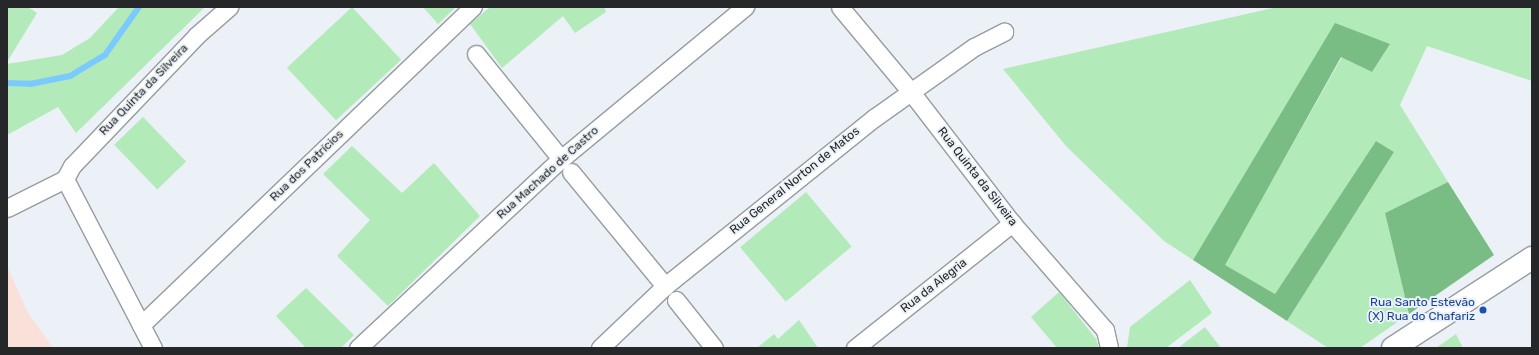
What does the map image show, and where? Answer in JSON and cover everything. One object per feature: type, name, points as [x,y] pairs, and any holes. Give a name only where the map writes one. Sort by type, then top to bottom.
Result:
[{"type":"street","name":"Rua Quinta da Silveira","points":[[65,179],[72,166],[88,149],[197,35],[229,7]]},
{"type":"street","name":"Rua dos Patrícios","points":[[141,325],[473,7]]},
{"type":"street","name":"Rua Machado de Castro","points":[[358,348],[745,7]]},
{"type":"street","name":"Rua Quinta da Silveira","points":[[840,7],[911,92],[1012,223],[1105,330],[1109,348]]},
{"type":"street","name":"Rua General Norton de Matos","points":[[600,348],[664,286],[911,92],[974,47],[1004,32]]},
{"type":"street","points":[[476,54],[664,286]]},
{"type":"street","points":[[7,208],[65,179],[153,348]]},
{"type":"street","name":"Rua da Alegria","points":[[855,348],[1012,223]]},
{"type":"street","points":[[1393,348],[1532,258]]},
{"type":"street","points":[[676,300],[714,348]]},
{"type":"shaded area","points":[[7,266],[27,311],[53,348],[7,348]]},
{"type":"green space","points":[[7,7],[28,7],[37,13],[7,62]]},
{"type":"green space","points":[[119,7],[205,7],[76,133],[58,107],[7,135],[7,64],[62,55],[90,38]]},
{"type":"green space","points":[[352,7],[401,60],[336,120],[287,68]]},
{"type":"green space","points":[[423,7],[456,7],[438,24]]},
{"type":"green space","points":[[490,7],[604,7],[606,12],[575,33],[563,16],[502,68],[470,24]]},
{"type":"green space","points":[[1278,7],[1532,7],[1532,81],[1427,46],[1400,105],[1448,182],[1385,213],[1409,314],[1360,348],[1328,348],[1287,321],[1394,152],[1376,141],[1275,294],[1224,265],[1342,57],[1372,72],[1390,44],[1335,24],[1193,260],[1164,241],[1066,146],[1003,69]]},
{"type":"green space","points":[[1335,23],[1390,44],[1372,72],[1341,57],[1225,265],[1275,294],[1376,141],[1394,152],[1287,321],[1193,260]]},
{"type":"green space","points":[[143,117],[186,162],[157,189],[114,145]]},
{"type":"green space","points":[[352,146],[402,193],[434,163],[480,216],[388,306],[337,256],[370,220],[323,174]]},
{"type":"green space","points":[[1448,182],[1494,255],[1409,314],[1385,213]]},
{"type":"green space","points":[[806,192],[852,246],[786,302],[740,247]]},
{"type":"green space","points":[[1190,280],[1212,313],[1166,348],[1127,348],[1130,327]]},
{"type":"green space","points":[[306,288],[354,335],[341,348],[306,348],[276,316]]},
{"type":"green space","points":[[1059,292],[1096,339],[1099,348],[1057,348],[1031,317]]},
{"type":"green space","points":[[799,320],[818,348],[757,348],[774,334],[778,339]]},
{"type":"green space","points":[[1205,327],[1221,348],[1178,348]]},
{"type":"green space","points":[[1456,334],[1463,348],[1436,348]]},
{"type":"waterway","points":[[7,83],[30,84],[70,76],[105,55],[139,7]]},
{"type":"place","name":"Rua Santo Estevão (X) Rua do Chafariz","points":[[1483,310]]}]
